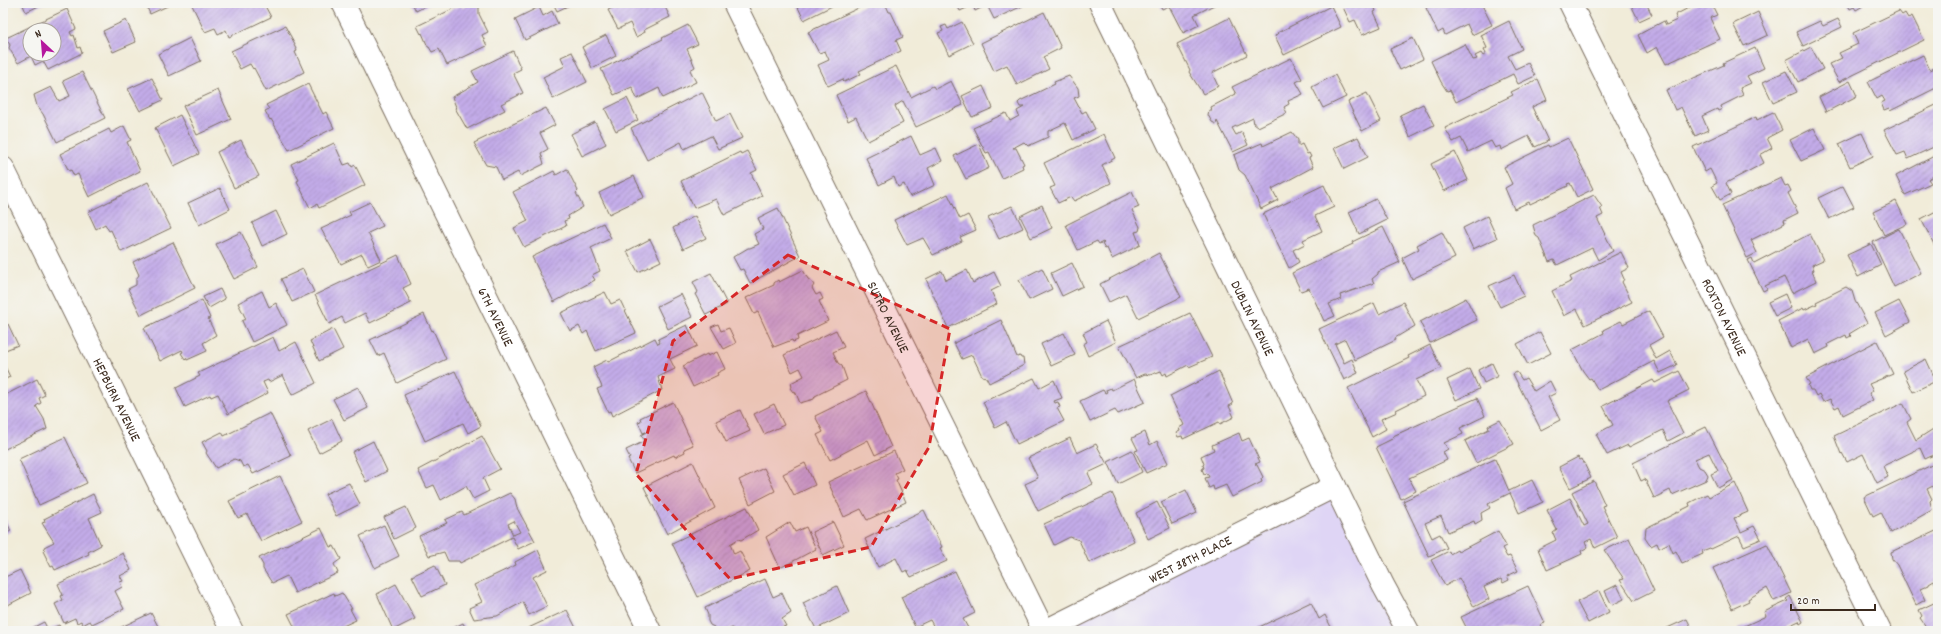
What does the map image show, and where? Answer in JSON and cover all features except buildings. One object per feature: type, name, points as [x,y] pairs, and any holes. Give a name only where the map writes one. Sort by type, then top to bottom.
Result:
[{"type":"street","name":"6TH AVENUE","points":[[343,3],[650,631]]},
{"type":"street","name":"SUTRO AVENUE","points":[[734,3],[1045,631]]},
{"type":"street","name":"DUBLIN AVENUE","points":[[1100,3],[1383,585],[1408,631]]},
{"type":"street","name":"ROXTON AVENUE","points":[[1570,3],[1880,631]]},
{"type":"street","name":"HEPBURN AVENUE","points":[[3,168],[232,631]]},
{"type":"street","name":"WEST 38TH PLACE","points":[[1045,631],[1335,486]]},
{"type":"highlighted area","points":[[788,255],[950,329],[929,447],[871,547],[730,579],[636,474],[673,341]]},
{"type":"shaded area","points":[[1335,486],[1408,631],[1044,631]]}]
